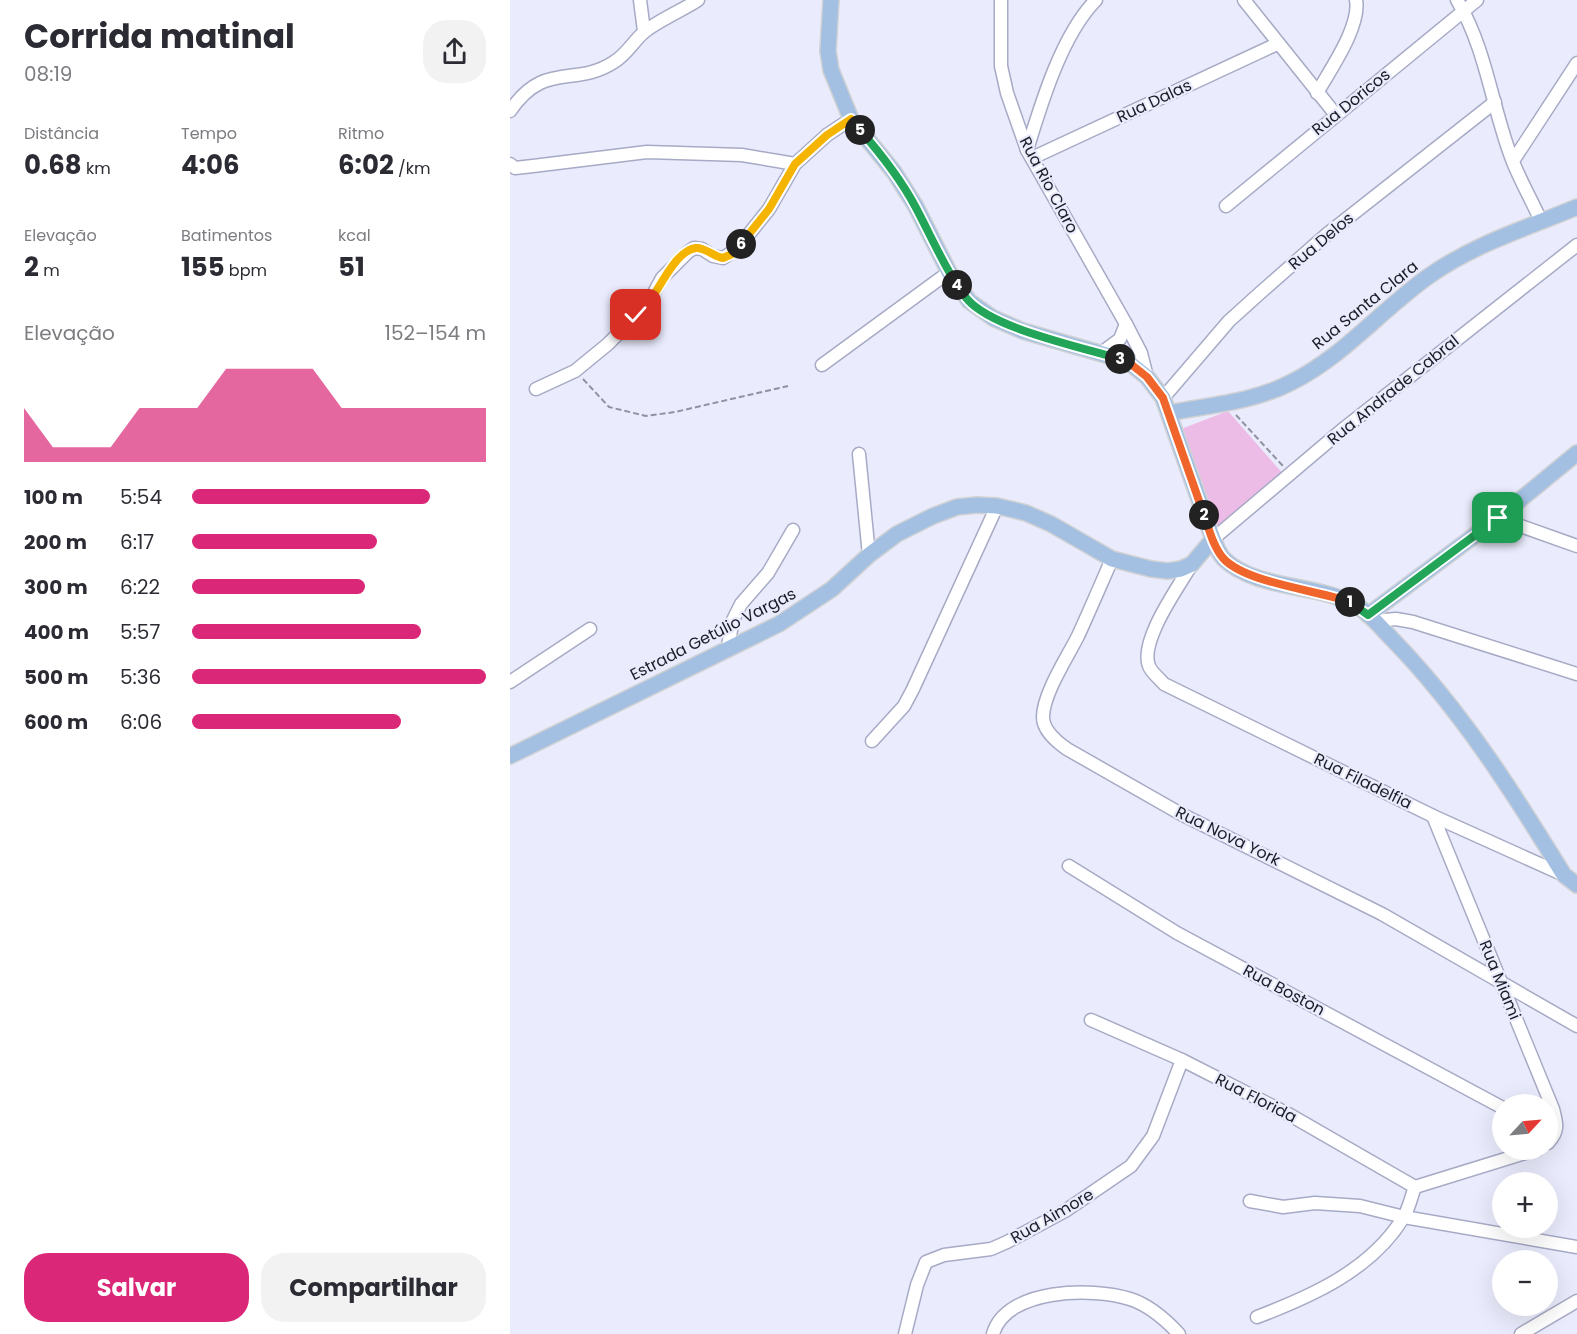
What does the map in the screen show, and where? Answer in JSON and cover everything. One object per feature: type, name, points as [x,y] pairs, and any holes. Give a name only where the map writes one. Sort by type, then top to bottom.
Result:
[{"type":"main road","points":[[831,0],[828,51],[831,70],[851,119],[894,172],[915,206],[949,272],[969,301],[993,318],[1023,331],[1127,361],[1147,377],[1166,406],[1213,539],[1222,557],[1234,567],[1261,578],[1353,603],[1371,618],[1414,662],[1465,724],[1502,776],[1564,874],[1577,885]]},
{"type":"main road","name":"Rua Santa Clara","points":[[1166,406],[1226,404],[1292,382],[1314,369],[1347,344],[1428,276],[1468,252],[1577,207]]},
{"type":"main road","points":[[1371,618],[1577,453]]},
{"type":"main road","name":"Estrada Getúlio Vargas","points":[[510,756],[727,651],[807,607],[897,534],[957,507],[997,506],[1026,513],[1051,524],[1112,559],[1151,569],[1168,571],[1192,564]]},
{"type":"main road","points":[[1192,564],[1213,539]]},
{"type":"street","points":[[640,0],[644,31]]},
{"type":"street","points":[[510,111],[523,93],[535,84],[548,79],[587,72],[615,62],[644,31],[698,0]]},
{"type":"street","name":"Rua Rio Claro","points":[[1001,0],[1001,66],[1007,93],[1030,154],[1126,324],[1141,353],[1147,377]]},
{"type":"street","points":[[1030,154],[1043,98],[1067,43],[1096,0]]},
{"type":"street","points":[[1244,0],[1336,115]]},
{"type":"street","points":[[1317,93],[1349,35],[1356,15],[1356,0]]},
{"type":"street","name":"Rua Doricos","points":[[1226,206],[1336,115],[1460,5],[1477,0]]},
{"type":"street","points":[[1460,5],[1486,70],[1513,161],[1541,221]]},
{"type":"street","name":"Rua Dalas","points":[[1030,154],[1277,44]]},
{"type":"street","points":[[1513,161],[1577,63]]},
{"type":"street","name":"Rua Delos","points":[[1166,406],[1229,321],[1326,235],[1495,102]]},
{"type":"street","points":[[536,389],[575,371],[608,344],[649,302],[662,278],[687,252],[694,248],[702,249],[723,258],[737,249],[769,209],[795,164],[827,135],[851,119]]},
{"type":"street","points":[[510,164],[515,168],[647,152],[742,155],[795,164]]},
{"type":"street","name":"Rua Andrade Cabral","points":[[1213,539],[1342,430],[1577,244]]},
{"type":"street","points":[[822,365],[949,272]]},
{"type":"street","points":[[1101,353],[1120,339],[1126,324]]},
{"type":"street","points":[[859,454],[869,555]]},
{"type":"street","points":[[872,741],[904,706],[997,506]]},
{"type":"street","points":[[1498,518],[1577,546]]},
{"type":"street","points":[[727,651],[732,620],[741,604],[768,573],[793,530]]},
{"type":"street","name":"Rua Nova York","points":[[1112,559],[1079,634],[1049,693],[1043,717],[1046,728],[1055,740],[1181,813],[1382,914],[1577,1026]]},
{"type":"street","name":"Rua Filadelfia","points":[[1192,564],[1150,636],[1147,654],[1149,667],[1164,684],[1433,816],[1564,874]]},
{"type":"street","points":[[1371,618],[1413,622],[1576,676]]},
{"type":"street","points":[[510,683],[590,629]]},
{"type":"street","name":"Rua Miami","points":[[1433,816],[1547,1094]]},
{"type":"street","name":"Rua Boston","points":[[1069,866],[1177,933],[1492,1102]]},
{"type":"street","name":"Rua Florida","points":[[1091,1020],[1182,1060],[1290,1115],[1415,1187]]},
{"type":"street","name":"Rua Aimore","points":[[905,1334],[917,1285],[926,1262],[936,1257],[991,1249],[1065,1211],[1131,1166],[1153,1136],[1182,1060]]},
{"type":"street","points":[[1257,1317],[1307,1298],[1349,1273],[1380,1246],[1404,1217],[1415,1187],[1502,1160]]},
{"type":"street","points":[[1250,1201],[1282,1207],[1315,1203],[1360,1206],[1404,1217],[1577,1247]]},
{"type":"street","points":[[993,1334],[1002,1317],[1017,1305],[1051,1294],[1106,1294],[1132,1300],[1155,1313],[1179,1334]]},
{"type":"street","points":[[1521,1334],[1577,1301]]},
{"type":"path","points":[[575,371],[609,407],[646,416],[686,410],[788,386]]},
{"type":"path","points":[[1226,404],[1290,474]]},
{"type":"shaded area","points":[[1228,411],[1284,475],[1218,527],[1181,429]]},
{"type":"route","points":[[636,315],[649,302],[662,278],[687,252],[694,248],[702,249],[718,258],[732,254],[769,209],[795,164],[827,135],[851,119],[894,172],[915,206],[949,272],[969,301],[993,318],[1023,331],[1127,361],[1147,377],[1163,398],[1213,539],[1222,557],[1234,567],[1261,578],[1353,603],[1368,615],[1498,518]]}]
